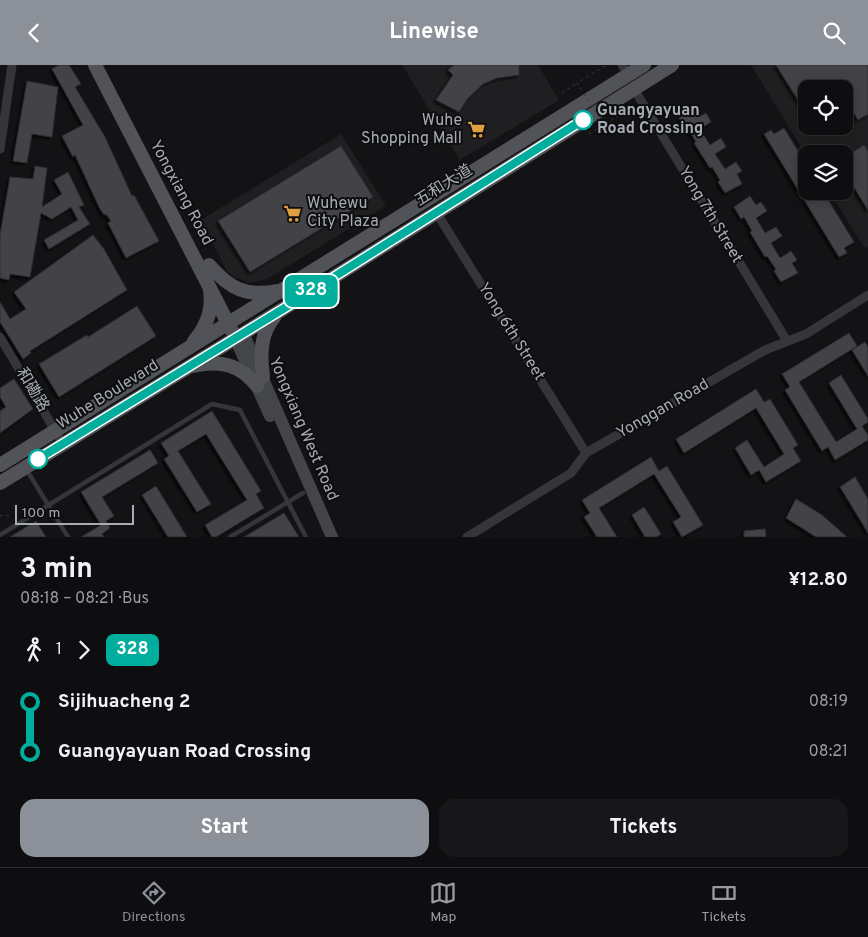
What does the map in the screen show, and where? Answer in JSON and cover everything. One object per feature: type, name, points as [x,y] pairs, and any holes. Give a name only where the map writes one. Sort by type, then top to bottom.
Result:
[{"type":"main road","name":"Yongxiang Road","points":[[94,65],[208,282],[239,336]]},
{"type":"main road","name":"Yongxiang Road","points":[[104,65],[209,265],[232,322]]},
{"type":"main road","name":"五和大道","points":[[232,322],[625,70],[644,65]]},
{"type":"main road","name":"五和大道","points":[[239,336],[672,65]]},
{"type":"main road","points":[[209,265],[224,281],[240,290],[248,293],[266,293],[288,287],[297,300]]},
{"type":"main road","points":[[208,282],[211,299],[209,316],[201,333],[180,354],[184,369],[210,363],[230,365],[260,381],[264,336],[270,322],[283,309]]},
{"type":"main road","name":"Wuhe Boulevard","points":[[0,465],[232,322]]},
{"type":"main road","name":"Wuhe Boulevard","points":[[0,483],[239,336]]},
{"type":"main road","name":"Yongxiang West Road","points":[[239,336],[332,537]]},
{"type":"main road","name":"Yongxiang West Road","points":[[260,381],[322,537]]},
{"type":"street","points":[[0,149],[12,65]]},
{"type":"street","name":"Yong 7th Street","points":[[634,89],[787,341]]},
{"type":"street","name":"Yong 6th Street","points":[[436,212],[586,453]]},
{"type":"street","name":"Yonggan Road","points":[[467,537],[571,473],[586,453],[766,350],[806,334],[868,295]]},
{"type":"street","name":"和磡路","points":[[0,337],[63,444]]},
{"type":"lane","points":[[0,535],[212,404],[240,411],[306,537]]},
{"type":"lane","points":[[25,467],[68,537]]},
{"type":"lane","points":[[230,537],[303,493]]},
{"type":"path","points":[[562,93],[605,65]]},
{"type":"path","points":[[577,83],[604,125]]},
{"type":"path","points":[[589,134],[631,109]]},
{"type":"path","points":[[0,516],[13,515]]},
{"type":"shaded area","name":"Wuhe Shopping Mall","points":[[402,65],[538,65],[559,100],[460,160]]},
{"type":"shaded area","points":[[751,65],[868,65],[868,247],[865,249],[835,200],[853,200],[853,145],[800,145]]},
{"type":"shaded area","name":"Wuhewu City Plaza","points":[[341,134],[386,206],[267,279],[250,283],[234,277],[227,271],[201,220]]},
{"type":"building","points":[[59,65],[69,65],[81,84],[75,87],[105,137],[132,196],[134,195],[159,241],[126,258],[108,223],[111,221],[99,207],[75,155],[73,157],[62,136],[83,125],[52,69]]},
{"type":"building","points":[[454,65],[519,65],[519,75],[497,78],[483,84],[467,99],[459,112],[436,100],[453,75],[448,70]]},
{"type":"building","points":[[776,65],[868,65],[868,114],[858,120],[853,112],[853,80],[798,80],[798,100]]},
{"type":"building","points":[[27,81],[58,87],[52,137],[32,134],[27,163],[13,161]]},
{"type":"building","points":[[695,107],[701,116],[706,113],[711,122],[700,129],[710,145],[721,138],[726,147],[715,154],[725,169],[736,162],[742,171],[737,174],[742,184],[725,193],[718,182],[720,180],[694,143],[696,142],[688,128],[686,130],[679,118]]},
{"type":"building","points":[[784,128],[798,151],[798,190],[764,134],[771,130],[774,134]]},
{"type":"building","points":[[864,145],[868,151],[868,210],[853,186],[853,152]]},
{"type":"building","name":"Wuhewu City Plaza","points":[[341,146],[373,197],[250,272],[218,221]]},
{"type":"building","points":[[35,166],[47,168],[42,207],[62,194],[54,180],[68,172],[84,205],[79,207],[90,224],[49,249],[44,240],[78,220],[71,207],[52,219],[41,213],[30,277],[10,274],[9,280],[0,278],[0,235],[10,177],[33,179]]},
{"type":"building","points":[[750,196],[756,205],[761,202],[767,211],[756,218],[765,233],[776,227],[782,236],[771,243],[780,258],[791,251],[797,260],[792,263],[798,273],[781,282],[774,271],[776,269],[767,256],[765,257],[750,232],[752,231],[744,217],[741,219],[734,207]]},
{"type":"building","points":[[804,200],[828,200],[854,242],[844,248],[847,253],[839,257]]},
{"type":"building","points":[[93,235],[104,249],[127,290],[30,351],[31,353],[23,359],[0,322],[0,302],[10,319],[26,309],[14,292]]},
{"type":"building","points":[[137,306],[156,336],[59,397],[39,364],[87,335],[88,337]]},
{"type":"building","points":[[849,333],[857,346],[799,382],[836,442],[857,429],[829,383],[841,375],[868,419],[868,422],[862,426],[868,435],[868,440],[835,460],[828,447],[822,451],[785,390],[790,387],[782,374]]},
{"type":"building","points":[[865,342],[868,347],[868,376],[852,350]]},
{"type":"building","points":[[14,379],[33,409],[0,433],[0,411],[6,407],[0,397],[0,388]]},
{"type":"building","points":[[756,389],[764,402],[770,399],[798,445],[793,448],[801,461],[766,482],[759,470],[751,475],[735,448],[747,440],[764,467],[784,454],[756,408],[684,453],[676,439]]},
{"type":"building","points":[[212,411],[261,491],[256,494],[264,508],[216,537],[212,537],[205,525],[247,500],[206,434],[178,451],[211,504],[197,512],[164,459],[169,456],[161,443]]},
{"type":"building","points":[[150,450],[158,463],[102,497],[114,516],[106,521],[110,528],[102,534],[104,537],[81,537],[101,525],[81,492]]},
{"type":"building","points":[[651,457],[659,471],[667,466],[703,525],[682,537],[673,522],[681,517],[654,474],[599,508],[617,537],[597,537],[584,517],[590,513],[582,500]]},
{"type":"building","points":[[855,477],[868,499],[868,533],[840,487]]},
{"type":"building","points":[[156,486],[187,537],[168,537],[142,495]]},
{"type":"building","points":[[796,499],[822,515],[847,537],[816,537],[786,518]]},
{"type":"building","points":[[644,507],[661,534],[656,537],[645,537],[632,515]]},
{"type":"building","points":[[284,513],[299,537],[244,537]]},
{"type":"building","points":[[36,521],[46,537],[10,537]]},
{"type":"building","points":[[765,529],[766,537],[744,537],[744,531]]},
{"type":"bus line","name":"328","points":[[38,459],[283,309],[583,120]]},
{"type":"place","name":"Guangyayuan Road Crossing","points":[[583,120]]},
{"type":"place","name":"Wuhe Shopping Mall","points":[[476,130]]},
{"type":"place","name":"Wuhewu City Plaza","points":[[293,213]]}]
